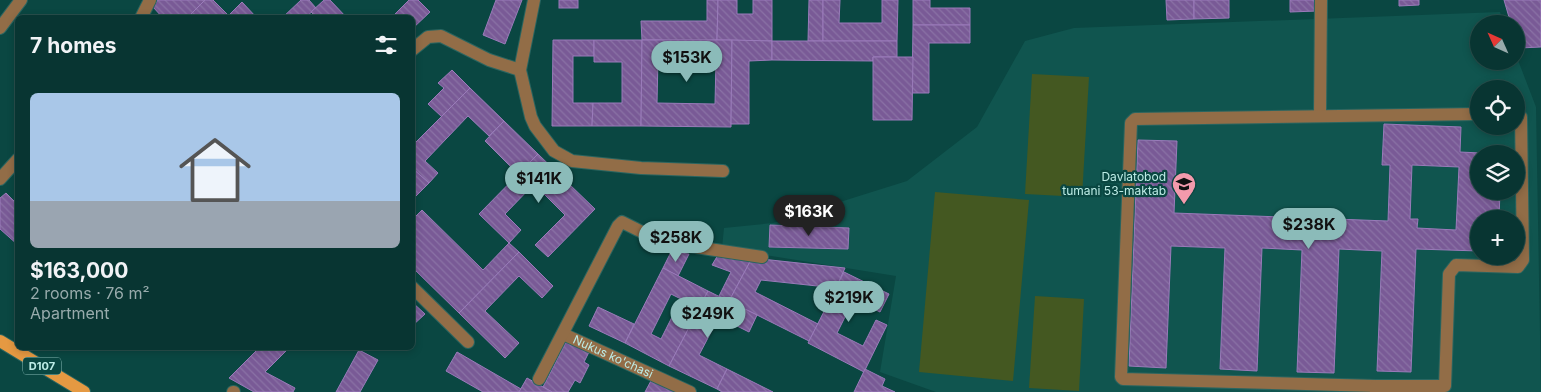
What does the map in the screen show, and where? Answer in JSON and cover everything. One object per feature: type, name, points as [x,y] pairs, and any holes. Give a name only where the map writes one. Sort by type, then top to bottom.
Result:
[{"type":"main road","name":"D107","points":[[0,340],[15,349]]},
{"type":"main road","name":"D107","points":[[16,350],[84,392]]},
{"type":"street","points":[[0,28],[21,0]]},
{"type":"street","points":[[142,15],[150,0]]},
{"type":"street","points":[[534,0],[520,70],[531,117],[535,126],[554,151],[572,161],[641,168],[723,171]]},
{"type":"street","points":[[1320,115],[1321,0]]},
{"type":"street","points":[[415,48],[428,37],[441,36],[489,60],[520,70]]},
{"type":"street","points":[[1470,114],[1135,119],[1131,123],[1121,377],[1123,379],[1376,389],[1445,386],[1449,274],[1456,266],[1518,267],[1523,260],[1521,135]]},
{"type":"street","points":[[0,179],[15,162]]},
{"type":"street","points":[[539,379],[618,226],[622,222],[662,242],[762,257]]},
{"type":"street","points":[[415,291],[468,342]]},
{"type":"street","name":"Nukus ko'chasi","points":[[563,334],[690,392]]},
{"type":"shaded area","name":"Davlatobod tumani 53-maktab","points":[[1500,12],[1501,15],[1470,15],[1470,70],[1522,70],[1536,107],[1541,392],[936,392],[880,372],[896,276],[722,248],[724,228],[773,223],[907,181],[977,127],[1025,41],[1074,28]]},
{"type":"shaded area","points":[[1032,74],[1089,77],[1082,197],[1025,194]]},
{"type":"shaded area","points":[[935,192],[1029,200],[1013,381],[919,372]]},
{"type":"shaded area","points":[[1035,296],[1084,299],[1079,391],[1029,388]]},
{"type":"building","points":[[158,0],[205,0],[190,15],[160,15],[153,7]]},
{"type":"building","points":[[205,0],[213,0],[227,14],[226,15],[190,15]]},
{"type":"building","points":[[301,0],[309,0],[316,8],[308,15],[285,15]]},
{"type":"building","points":[[324,0],[330,0],[344,15],[314,15],[311,12]]},
{"type":"building","points":[[409,0],[418,0],[430,12],[415,26],[415,15],[394,15]]},
{"type":"building","points":[[496,0],[522,0],[505,44],[483,35]]},
{"type":"building","points":[[559,0],[578,0],[578,8],[559,8]]},
{"type":"building","points":[[707,0],[718,0],[717,40],[642,40],[641,21],[707,21]]},
{"type":"building","points":[[718,0],[737,0],[737,14],[753,14],[753,0],[772,0],[772,41],[717,40]]},
{"type":"building","points":[[809,0],[823,0],[823,41],[808,41]]},
{"type":"building","points":[[823,0],[840,0],[839,23],[882,23],[882,0],[898,0],[897,41],[823,41]]},
{"type":"building","points":[[913,0],[930,0],[930,8],[970,8],[970,25],[913,25]]},
{"type":"building","points":[[1166,0],[1194,0],[1194,19],[1167,20]]},
{"type":"building","points":[[1194,0],[1229,0],[1229,18],[1194,19]]},
{"type":"building","points":[[1290,0],[1317,0],[1317,11],[1290,12]]},
{"type":"building","points":[[1399,0],[1419,0],[1419,5],[1399,6]]},
{"type":"building","points":[[1504,0],[1541,0],[1541,47],[1525,48],[1525,15],[1508,15]]},
{"type":"building","points":[[242,2],[254,15],[231,15]]},
{"type":"building","points":[[913,25],[970,25],[970,43],[929,43],[929,93],[912,93]]},
{"type":"building","points":[[553,40],[594,40],[594,56],[573,56],[573,103],[593,103],[592,126],[552,126]]},
{"type":"building","points":[[594,40],[642,40],[641,126],[592,126],[593,103],[622,103],[622,62],[594,62]]},
{"type":"building","points":[[642,40],[732,40],[731,127],[641,126]],"holes":[[[658,58],[716,60],[715,104],[657,103]]]},
{"type":"building","points":[[732,40],[772,41],[772,60],[749,61],[749,124],[731,124]]},
{"type":"building","points":[[772,41],[897,41],[897,57],[873,57],[873,61],[772,60]]},
{"type":"building","points":[[873,57],[913,57],[912,120],[873,120]]},
{"type":"building","points":[[452,70],[470,88],[442,117],[428,104],[444,88],[438,83]]},
{"type":"building","points":[[470,88],[504,121],[489,136],[468,116],[425,161],[438,173],[429,183],[415,171],[415,143]]},
{"type":"building","points":[[504,121],[538,154],[518,174],[485,141]]},
{"type":"building","points":[[1384,124],[1461,127],[1460,152],[1470,152],[1470,200],[1500,200],[1499,210],[1470,210],[1470,251],[1416,249],[1411,372],[1377,371],[1382,251],[1339,249],[1334,373],[1297,372],[1302,250],[1262,248],[1257,371],[1220,369],[1225,248],[1171,246],[1166,368],[1129,366],[1138,140],[1177,141],[1174,213],[1388,221],[1390,165],[1382,165]],"holes":[[[1412,165],[1459,167],[1456,230],[1417,228],[1418,219],[1410,219]]]},
{"type":"building","points":[[538,154],[595,209],[548,257],[535,245],[565,215],[534,184],[505,214],[521,230],[509,243],[479,214]]},
{"type":"building","points":[[415,171],[429,183],[415,197]]},
{"type":"building","points":[[6,193],[15,202],[15,242],[0,229],[0,198]]},
{"type":"building","points":[[422,210],[483,270],[509,243],[519,252],[459,313],[415,270],[415,217]]},
{"type":"building","points":[[770,225],[849,228],[848,249],[769,247]]},
{"type":"building","points":[[519,252],[553,286],[542,298],[519,276],[485,311],[519,343],[505,358],[459,313]]},
{"type":"building","points":[[671,252],[689,254],[678,276],[663,268]]},
{"type":"building","points":[[718,255],[752,258],[729,301],[719,296],[731,272],[712,265]]},
{"type":"building","points":[[752,258],[845,268],[836,288],[761,280],[755,292],[818,324],[809,341],[729,301]]},
{"type":"building","points":[[663,268],[708,291],[669,366],[625,343]],"holes":[[[671,294],[681,299],[661,339],[651,334]]]},
{"type":"building","points":[[844,272],[889,294],[880,312],[854,299],[837,333],[863,346],[876,320],[887,325],[864,372],[808,343]]},
{"type":"building","points":[[708,291],[757,315],[749,332],[719,317],[699,355],[727,369],[717,389],[669,366]]},
{"type":"building","points":[[415,305],[425,314],[415,323]]},
{"type":"building","points":[[598,307],[634,324],[625,343],[589,326]]},
{"type":"building","points":[[567,340],[589,352],[584,362],[589,365],[580,383],[575,380],[568,392],[552,392],[543,387]]},
{"type":"building","points":[[257,350],[287,350],[265,372],[295,388],[293,392],[254,392],[229,378]]},
{"type":"building","points":[[359,350],[378,360],[360,392],[336,392]]},
{"type":"building","points":[[457,352],[521,389],[519,392],[483,392],[446,371]]},
{"type":"building","points":[[727,369],[773,392],[722,392],[717,389]]},
{"type":"building","points":[[865,369],[885,379],[882,386],[895,392],[854,392]]},
{"type":"building","points":[[653,377],[683,392],[645,392]]},
{"type":"building","points":[[527,378],[552,392],[519,392]]},
{"type":"place","name":"Davlatobod tumani 53-maktab","points":[[1184,205]]}]
